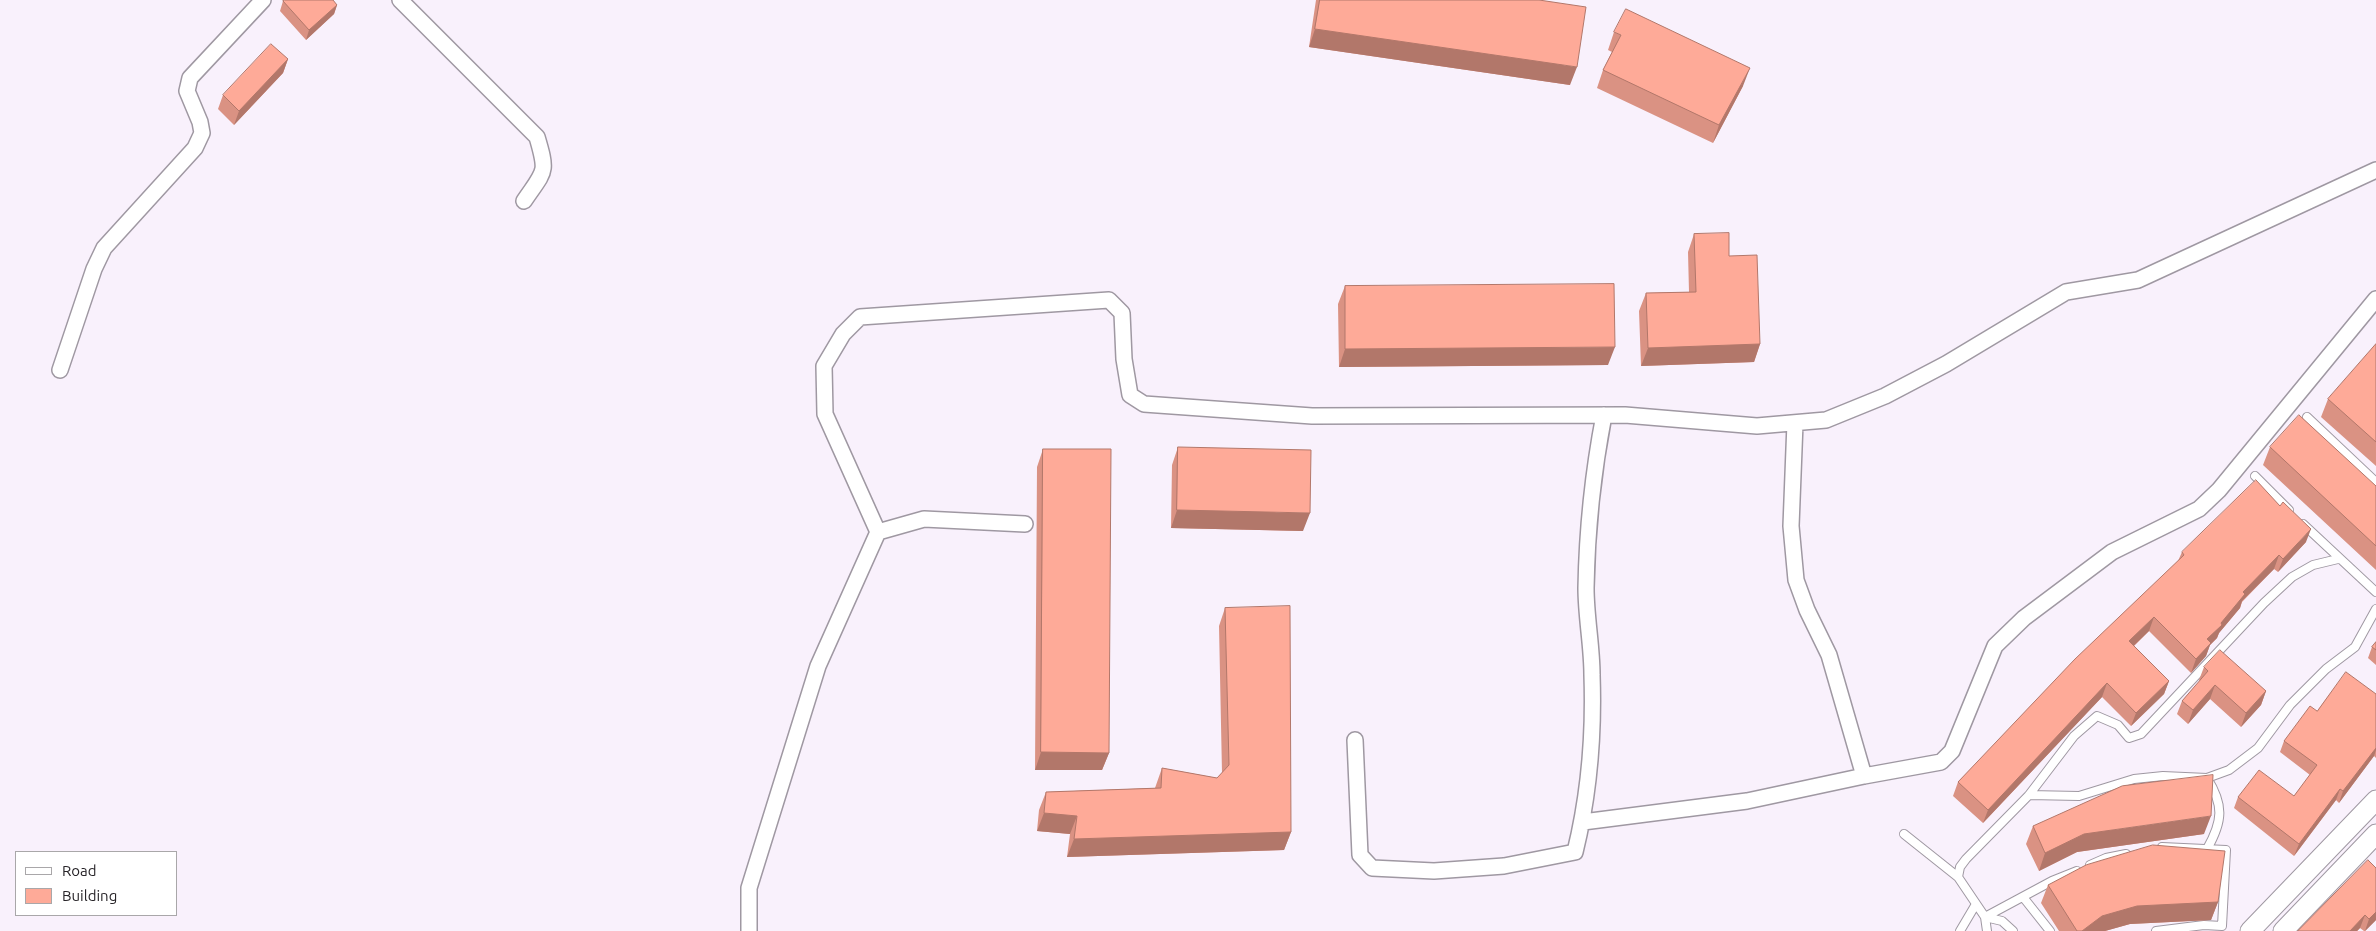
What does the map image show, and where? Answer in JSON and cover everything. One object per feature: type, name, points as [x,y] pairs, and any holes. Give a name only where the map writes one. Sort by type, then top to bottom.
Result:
[{"type":"street","points":[[60,370],[94,269],[104,248],[195,148],[202,133],[200,122],[187,91],[190,78],[262,0]]},
{"type":"street","points":[[400,0],[537,137],[545,164],[542,177],[524,201]]},
{"type":"street","points":[[749,931],[749,888],[818,666],[878,532],[825,414],[824,366],[843,334],[860,317],[1109,300],[1122,314],[1124,359],[1130,395],[1144,404],[1312,416],[1625,415],[1757,426],[1826,420],[1884,396],[1946,364],[2066,292],[2138,280],[2376,170]]},
{"type":"street","points":[[1583,822],[1747,801],[1941,762],[1952,751],[1995,646],[2024,618],[2112,552],[2199,509],[2225,483],[2376,299]]},
{"type":"street","points":[[1355,740],[1360,855],[1372,868],[1434,871],[1504,866],[1575,852],[1583,822],[1590,746],[1592,675],[1586,590],[1594,469],[1604,415]]},
{"type":"street","points":[[1795,423],[1791,526],[1796,580],[1807,610],[1829,655],[1864,776]]},
{"type":"street","points":[[878,532],[924,519],[1025,524]]},
{"type":"street","points":[[2250,931],[2376,800]]},
{"type":"street","points":[[2283,931],[2376,834],[2358,819]]},
{"type":"lane","points":[[2307,417],[2376,482]]},
{"type":"lane","points":[[2255,476],[2338,559],[2376,592]]},
{"type":"lane","points":[[1958,876],[1960,867],[1966,859],[2029,795],[2074,736],[2097,716],[2118,725],[2129,738],[2141,734],[2264,603],[2292,577],[2313,565],[2338,559]]},
{"type":"lane","points":[[2029,795],[2079,796],[2134,779],[2163,776],[2207,778],[2229,770],[2258,748],[2290,706],[2326,670],[2355,646],[2376,610]]},
{"type":"lane","points":[[2207,778],[2216,792],[2220,816],[2208,849]]},
{"type":"lane","points":[[1904,834],[1958,876],[1985,917],[1987,931]]},
{"type":"lane","points":[[2156,848],[2165,846],[2226,850],[2222,926],[2156,931]]},
{"type":"lane","points":[[1985,917],[2052,881],[2106,858],[2131,853]]},
{"type":"lane","points":[[2023,897],[2050,931]]},
{"type":"lane","points":[[1960,931],[1976,904]]},
{"type":"lane","points":[[1985,917],[2002,921],[2013,931]]},
{"type":"building","points":[[333,0],[337,5],[309,30],[283,1]]},
{"type":"building","points":[[1320,0],[1539,0],[1586,7],[1577,67],[1315,29]]},
{"type":"building","points":[[1626,9],[1750,68],[1719,125],[1603,70],[1621,35],[1614,32]]},
{"type":"building","points":[[271,44],[288,59],[239,111],[223,95]]},
{"type":"building","points":[[1729,233],[1729,256],[1757,255],[1760,344],[1648,348],[1646,293],[1696,292],[1694,234]]},
{"type":"building","points":[[1614,284],[1615,347],[1345,349],[1345,286]]},
{"type":"building","points":[[2376,344],[2376,442],[2328,399]]},
{"type":"building","points":[[2299,415],[2376,486],[2376,546],[2270,447]]},
{"type":"building","points":[[1178,447],[1311,450],[1310,513],[1177,510]]},
{"type":"building","points":[[1043,449],[1111,449],[1109,753],[1041,752]]},
{"type":"building","points":[[2256,480],[2280,506],[2283,502],[2311,529],[2283,559],[2279,555],[2243,592],[2245,594],[2221,623],[2222,625],[2207,639],[2211,643],[2196,659],[2154,617],[2129,641],[2169,681],[2136,713],[2107,683],[1988,810],[1958,782],[2075,659],[2184,555],[2182,552]]},
{"type":"building","points":[[1290,606],[1291,832],[1074,839],[1077,816],[1044,813],[1046,792],[1161,788],[1162,768],[1217,778],[1229,765],[1225,608]]},
{"type":"building","points":[[2376,642],[2376,650],[2372,647]]},
{"type":"building","points":[[2220,650],[2266,691],[2246,713],[2215,685],[2193,710],[2182,701],[2208,671],[2204,667]]},
{"type":"building","points":[[2346,672],[2376,694],[2376,748],[2343,791],[2340,789],[2299,844],[2238,797],[2259,770],[2294,796],[2317,765],[2284,741],[2310,706],[2317,711]]},
{"type":"building","points":[[2213,775],[2211,816],[2084,834],[2045,853],[2033,826],[2122,786]]},
{"type":"building","points":[[2153,845],[2225,851],[2218,902],[2137,906],[2102,916],[2082,931],[2077,931],[2048,885],[2086,865]]},
{"type":"building","points":[[2368,860],[2376,868],[2376,912],[2369,919],[2365,915],[2350,931],[2298,931]]}]
